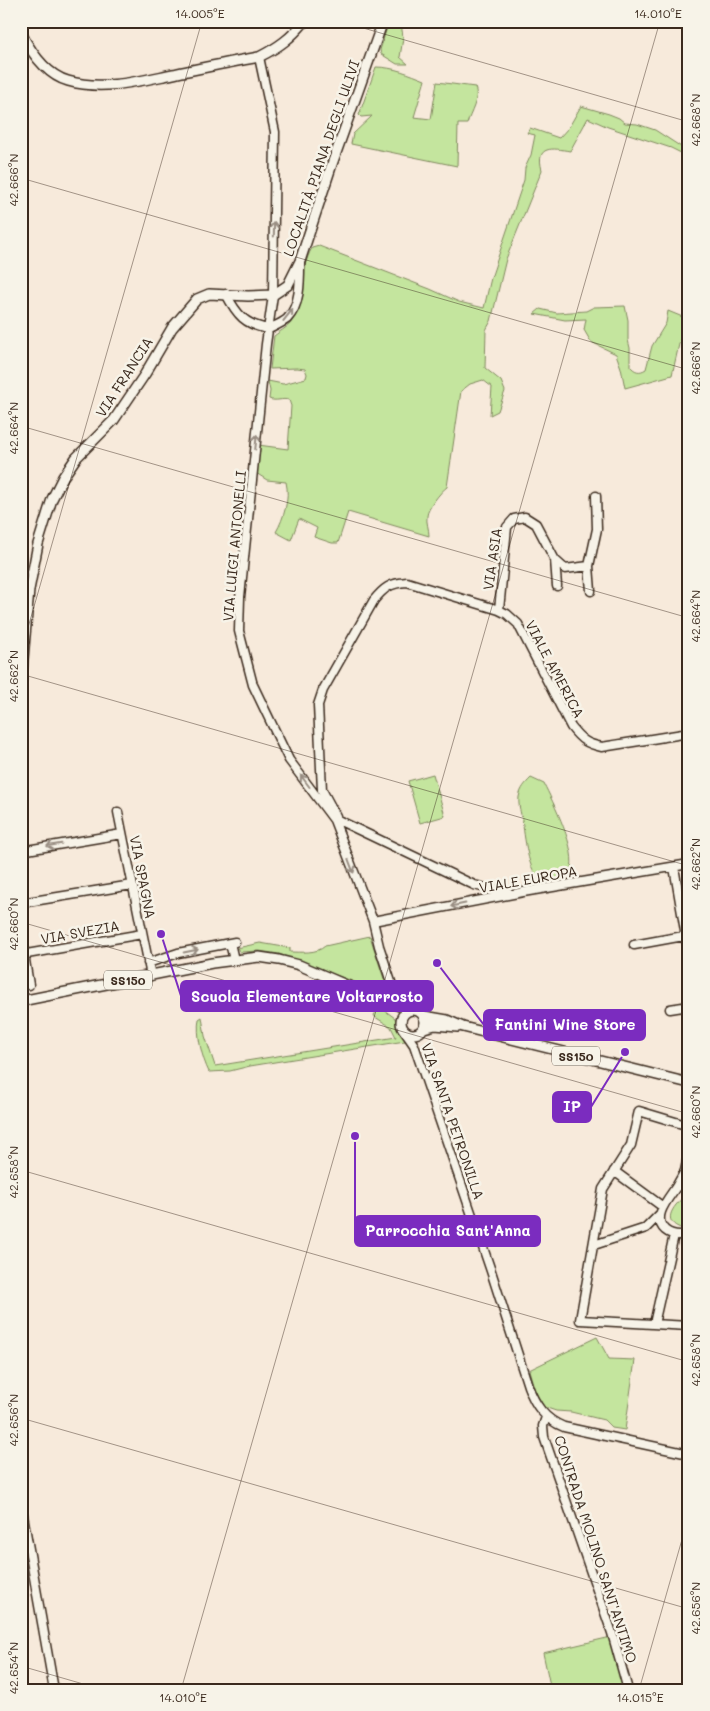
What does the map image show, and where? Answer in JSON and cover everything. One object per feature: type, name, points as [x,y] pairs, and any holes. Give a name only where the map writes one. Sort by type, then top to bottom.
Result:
[{"type":"main road","points":[[21,34],[43,66],[66,81],[93,86],[125,84],[259,57],[277,48],[294,34],[305,21]]},
{"type":"main road","name":"LOCALITÀ PIANA DEGLI ULIVI","points":[[273,295],[288,285],[300,260],[383,21]]},
{"type":"main road","name":"VIA FRANCIA","points":[[21,682],[29,590],[38,544],[52,500],[63,478],[76,458],[114,420],[145,374],[172,328],[197,299],[209,294],[226,294]]},
{"type":"main road","points":[[226,294],[248,296],[273,295]]},
{"type":"main road","name":"SS150","points":[[21,1001],[234,960],[260,957],[288,962],[410,1010]]},
{"type":"main road","points":[[387,1002],[401,1018]]},
{"type":"main road","points":[[410,1010],[418,1010],[424,1016],[426,1024],[421,1031],[409,1034],[401,1026],[403,1014],[410,1010]]},
{"type":"main road","name":"SS150","points":[[424,1016],[448,1020],[463,1027]]},
{"type":"main road","name":"SS150","points":[[421,1031],[435,1025],[463,1027],[689,1083]]},
{"type":"street","name":"LOCALITÀ PIANA DEGLI ULIVI","points":[[259,57],[276,132],[273,295]]},
{"type":"street","points":[[226,294],[242,318],[254,326],[269,329],[287,318],[293,310],[300,283],[300,260]]},
{"type":"street","name":"VIA LUIGI ANTONELLI","points":[[273,295],[265,353],[240,597],[239,631],[253,685],[289,760],[336,820],[373,921],[393,988],[387,1002]]},
{"type":"street","points":[[591,591],[589,566],[597,529],[596,496]]},
{"type":"street","name":"VIA ASIA","points":[[498,610],[507,527],[514,519],[525,517],[536,524],[555,560],[557,586]]},
{"type":"street","points":[[555,560],[565,568],[589,566]]},
{"type":"street","name":"VIALE AMERICA","points":[[336,820],[322,790],[318,705],[323,690],[374,600],[385,588],[398,582],[407,582],[507,614],[518,624],[571,727],[579,737],[591,744],[602,747],[689,733]]},
{"type":"street","name":"VIA SPAGNA","points":[[118,812],[151,976]]},
{"type":"street","points":[[336,820],[474,885],[498,892],[523,892]]},
{"type":"street","points":[[21,850],[122,834]]},
{"type":"street","name":"VIALE EUROPA","points":[[373,921],[523,892],[689,864]]},
{"type":"street","points":[[674,867],[689,954]]},
{"type":"street","points":[[21,903],[132,885]]},
{"type":"street","name":"VIA SVEZIA","points":[[23,955],[142,934]]},
{"type":"street","points":[[634,945],[687,935]]},
{"type":"street","points":[[21,936],[29,985]]},
{"type":"street","points":[[148,963],[178,953],[232,942],[234,960]]},
{"type":"street","points":[[670,1010],[689,1006]]},
{"type":"street","points":[[414,1045],[421,1031]]},
{"type":"street","name":"VIA SANTA PETRONILLA","points":[[405,1032],[414,1045],[528,1386],[540,1410],[546,1417],[564,1427],[689,1454]]},
{"type":"street","points":[[689,1126],[639,1111],[631,1145],[603,1189],[580,1320],[689,1326]]},
{"type":"street","points":[[594,1245],[646,1228],[662,1211],[686,1171],[689,1152]]},
{"type":"street","points":[[614,1171],[662,1211]]},
{"type":"street","points":[[676,1187],[689,1185]]},
{"type":"street","points":[[662,1211],[660,1222],[663,1228],[674,1235],[689,1234]]},
{"type":"street","points":[[654,1324],[674,1235]]},
{"type":"street","name":"CONTRADA MOLINO SANT'ANTIMO","points":[[546,1417],[543,1426],[544,1437],[612,1633],[628,1690]]},
{"type":"street","points":[[21,1504],[54,1690]]},
{"type":"green space","points":[[389,21],[401,22],[403,38],[400,57],[408,64],[397,64],[381,54],[380,50]]},
{"type":"green space","points":[[376,67],[407,73],[425,80],[414,117],[431,119],[437,82],[475,87],[475,101],[467,124],[458,124],[457,166],[351,144],[353,134],[372,116],[361,117],[359,115]]},
{"type":"green space","points":[[581,106],[609,114],[625,123],[637,124],[655,130],[689,152],[689,157],[671,148],[608,127],[588,118],[570,151],[552,149],[543,152],[540,162],[542,170],[506,259],[491,321],[486,330],[485,368],[501,381],[505,391],[498,411],[490,415],[492,387],[483,380],[470,384],[461,391],[447,487],[429,509],[427,521],[429,536],[348,512],[338,543],[314,537],[317,528],[299,519],[291,540],[276,532],[286,508],[286,482],[267,480],[256,473],[258,445],[288,449],[291,406],[289,400],[269,399],[268,381],[283,384],[306,378],[305,369],[270,369],[274,336],[290,324],[299,306],[305,266],[312,248],[319,246],[459,302],[484,308],[491,278],[524,180],[525,168],[531,155],[535,135],[527,133],[530,128],[559,138],[569,127]]},
{"type":"green space","points":[[625,306],[628,320],[630,366],[638,371],[646,369],[652,346],[666,323],[668,311],[685,318],[672,375],[625,388],[616,354],[591,342],[584,330],[586,319],[565,320],[534,314],[540,309],[557,313],[586,311],[594,307]]},
{"type":"green space","points":[[433,774],[445,816],[420,823],[408,781]]},
{"type":"green space","points":[[531,778],[544,784],[563,827],[571,852],[572,863],[570,871],[561,878],[552,881],[544,881],[537,876],[533,870],[528,853],[519,800],[522,789]]},
{"type":"green space","points":[[370,936],[388,991],[387,994],[279,954],[259,951],[240,952],[237,948],[260,943],[290,948],[290,952],[308,952],[322,949],[325,946]]},
{"type":"green space","points":[[380,1007],[395,1018],[405,1041],[250,1066],[230,1071],[209,1072],[200,1046],[198,1025],[199,1019],[202,1017],[205,1036],[215,1066],[396,1037],[391,1027],[375,1017],[374,1015]]},
{"type":"green space","points":[[689,1195],[689,1229],[687,1230],[674,1224],[670,1218],[676,1205]]},
{"type":"green space","points":[[597,1337],[609,1359],[635,1360],[625,1430],[612,1428],[604,1420],[544,1407],[535,1391],[529,1370]]},
{"type":"green space","points":[[611,1637],[627,1690],[551,1690],[543,1653]]},
{"type":"place","name":"Scuola Elementare Voltarrosto","points":[[161,934]]},
{"type":"place","name":"Fantini Wine Store","points":[[437,963]]},
{"type":"place","name":"IP","points":[[625,1052]]},
{"type":"place","name":"Parrocchia Sant'Anna","points":[[355,1136]]}]
